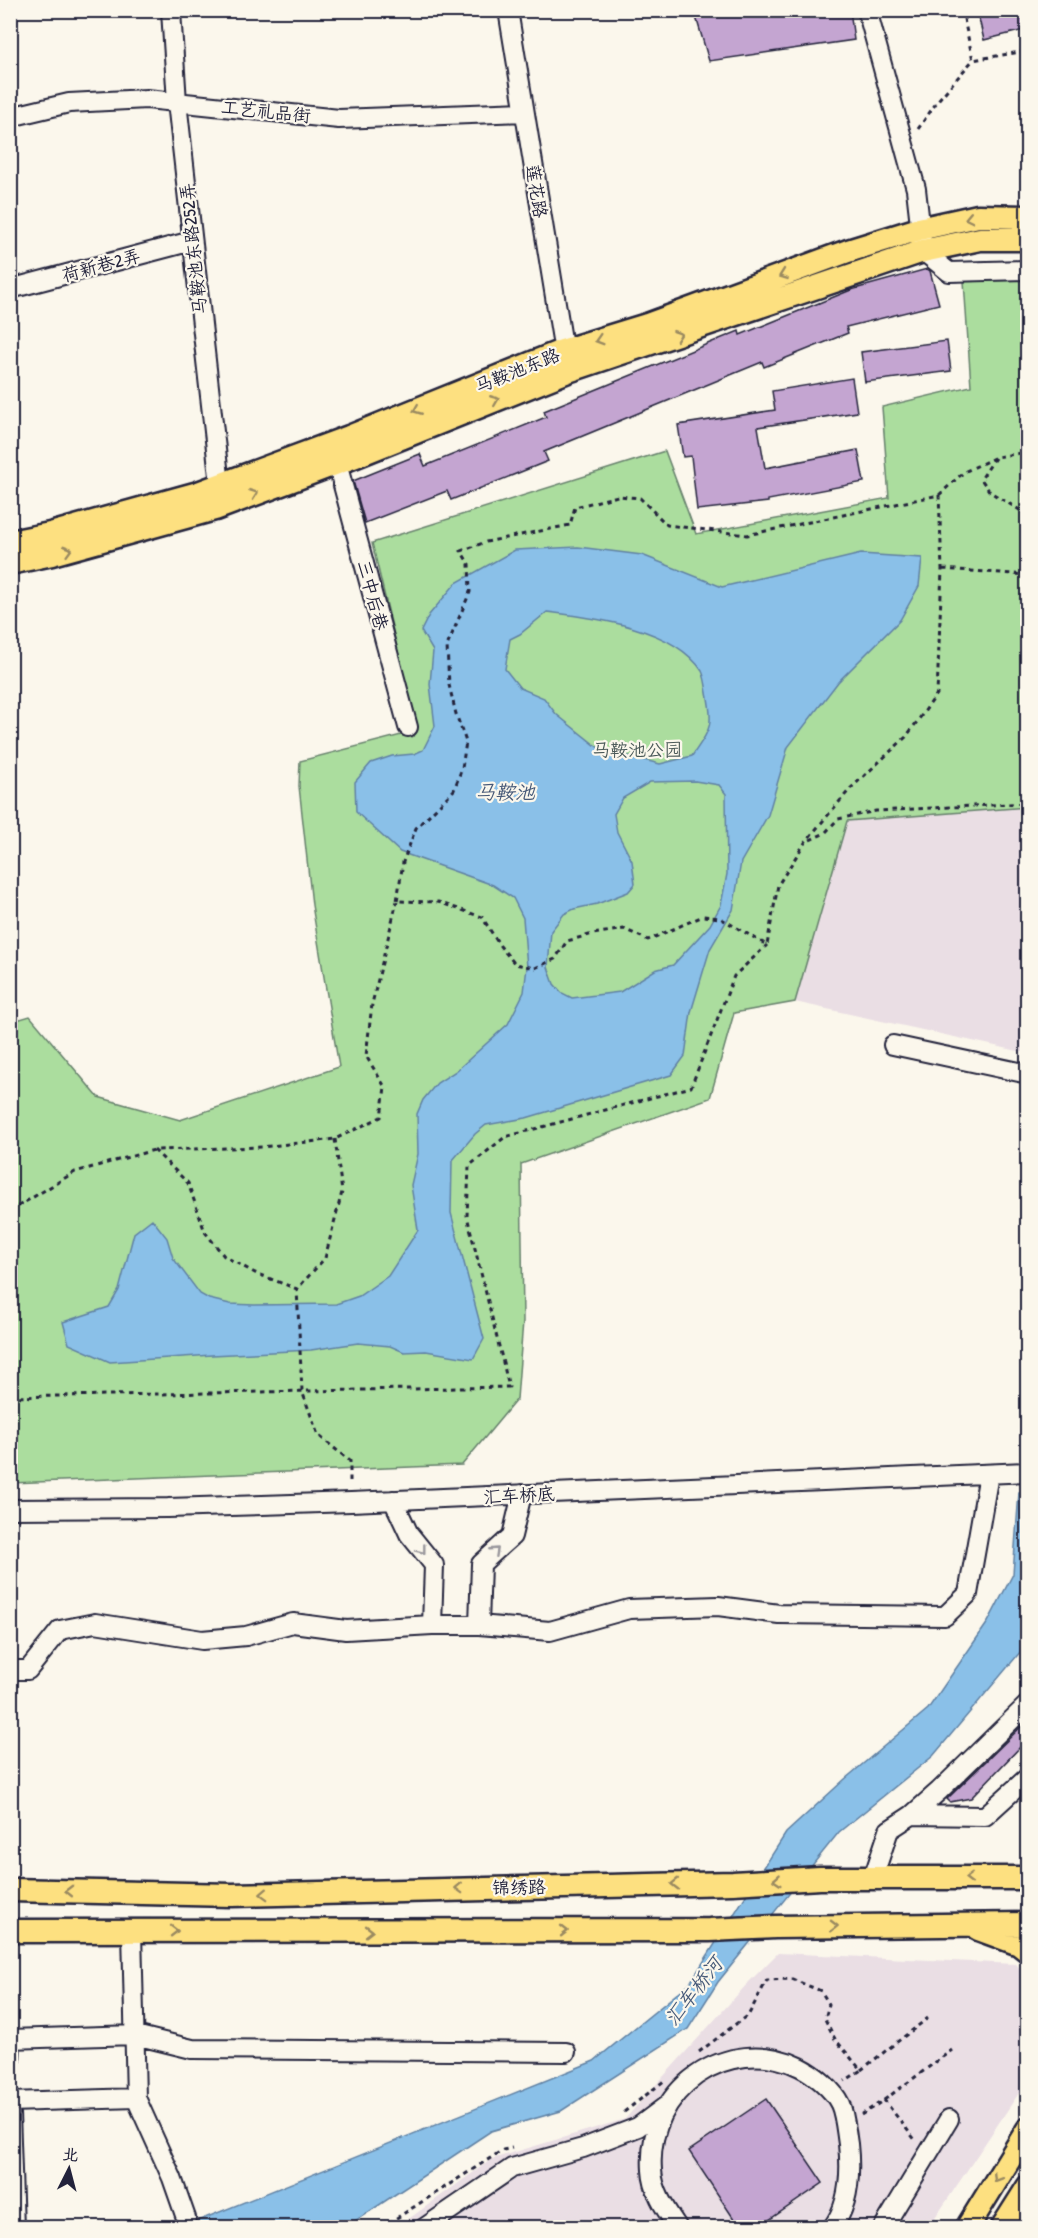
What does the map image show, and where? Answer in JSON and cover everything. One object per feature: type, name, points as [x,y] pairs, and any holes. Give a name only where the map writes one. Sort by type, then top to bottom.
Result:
[{"type":"main road","name":"马鞍池东路","points":[[921,240],[978,216],[1028,217]]},
{"type":"main road","name":"马鞍池东路","points":[[10,563],[52,554],[215,509],[337,463],[647,325],[848,251],[921,240],[1028,239]]},
{"type":"main road","name":"马鞍池东路","points":[[10,543],[198,493],[565,361]]},
{"type":"main road","name":"锦绣路","points":[[10,1890],[232,1895],[733,1883],[820,1878],[1028,1878]]},
{"type":"main road","points":[[965,1924],[1019,1944],[1028,1951]]},
{"type":"main road","points":[[10,1931],[710,1930],[1028,1924]]},
{"type":"main road","points":[[967,2228],[1028,2129]]},
{"type":"main road","points":[[1002,2228],[1028,2187]]},
{"type":"street","name":"莲花路","points":[[508,10],[565,361]]},
{"type":"street","points":[[867,10],[916,189],[921,240],[949,272],[1026,270]]},
{"type":"street","name":"马鞍池东路252弄","points":[[171,11],[177,102],[220,485]]},
{"type":"street","name":"工艺礼品街","points":[[10,117],[69,103],[147,99],[339,119],[524,112]]},
{"type":"street","name":"荷新巷2弄","points":[[10,289],[192,242]]},
{"type":"street","name":"三中后巷","points":[[337,463],[408,727]]},
{"type":"street","points":[[893,1045],[1028,1074]]},
{"type":"street","name":"汇车桥底","points":[[10,1509],[168,1508],[351,1502],[1028,1473]]},
{"type":"street","points":[[10,1671],[28,1670],[60,1630],[95,1623],[202,1640],[246,1636],[293,1623],[346,1630],[479,1625],[550,1631],[629,1609],[718,1606],[779,1614],[945,1616],[968,1594],[997,1474]]},
{"type":"street","points":[[479,1625],[481,1564],[512,1536],[522,1494]]},
{"type":"street","points":[[393,1500],[409,1533],[434,1565],[432,1625]]},
{"type":"street","points":[[873,1878],[889,1830],[912,1815],[939,1791],[1028,1704]]},
{"type":"street","points":[[912,1815],[985,1816],[1028,1777]]},
{"type":"street","points":[[132,1931],[136,2098],[172,2178],[186,2218]]},
{"type":"street","points":[[10,2061],[11,2039],[135,2035],[192,2049],[566,2052]]},
{"type":"street","points":[[424,2228],[512,2168],[583,2148],[639,2127],[666,2106],[688,2080],[717,2063],[750,2056],[784,2060],[815,2075],[844,2100],[850,2163],[848,2192],[832,2228]]},
{"type":"street","points":[[10,2102],[136,2098]]},
{"type":"street","points":[[666,2106],[653,2138],[652,2171],[662,2204],[675,2226]]},
{"type":"street","points":[[10,2113],[14,2228]]},
{"type":"street","points":[[883,2228],[948,2119]]},
{"type":"path","points":[[962,10],[973,60]]},
{"type":"path","points":[[904,147],[939,99],[973,60],[1026,51],[1028,53]]},
{"type":"path","points":[[1026,270],[1028,309]]},
{"type":"path","points":[[10,1211],[75,1172],[154,1150],[262,1147],[335,1139],[381,1117],[385,1087],[366,1056],[372,1004],[397,901],[403,862],[416,828],[454,790],[462,768],[466,742],[449,685],[447,646],[470,592],[469,564],[461,551],[486,542],[570,525],[575,507],[618,496],[640,498],[667,525],[747,535],[939,495],[964,472],[996,457],[1028,452]]},
{"type":"path","points":[[996,457],[981,479],[990,492],[1028,515]]},
{"type":"path","points":[[10,1397],[509,1387],[467,1216],[469,1166],[505,1137],[691,1087],[734,976],[767,945],[778,885],[806,842],[851,788],[906,737],[937,694],[942,569],[939,495]]},
{"type":"path","points":[[1020,575],[1028,568]]},
{"type":"path","points":[[942,569],[1028,575]]},
{"type":"path","points":[[806,842],[825,833],[838,819],[876,811],[1028,804]]},
{"type":"path","points":[[397,901],[438,902],[482,917],[500,946],[515,964],[535,968],[555,959],[567,940],[624,929],[648,940],[703,916],[720,918],[767,945]]},
{"type":"path","points":[[335,1139],[342,1192],[325,1258],[297,1289],[302,1391],[318,1435],[350,1461],[351,1502]]},
{"type":"path","points":[[154,1150],[188,1183],[205,1232],[224,1256],[255,1273],[297,1289]]},
{"type":"path","points":[[861,2070],[928,2018]]},
{"type":"path","points":[[884,2100],[952,2050]]},
{"type":"shaded area","points":[[1027,807],[1027,1053],[795,1002],[846,821]]},
{"type":"shaded area","points":[[778,1953],[1016,1964],[1027,1977],[1027,2081],[929,2227],[396,2228],[492,2159],[625,2119]]},
{"type":"green space","name":"马鞍池公园","points":[[1027,280],[1027,807],[847,821],[795,1002],[734,1013],[710,1098],[521,1164],[523,1321],[517,1399],[462,1465],[11,1483],[10,1022],[30,1016],[98,1097],[180,1120],[339,1067],[312,905],[299,786],[300,761],[417,731],[372,543],[665,451],[696,534],[889,498],[882,407],[971,386],[964,281]]},
{"type":"water","name":"马鞍池","points":[[578,547],[642,555],[722,587],[861,554],[922,558],[919,586],[900,620],[838,682],[788,747],[768,815],[741,862],[733,910],[710,949],[691,1012],[685,1056],[671,1075],[526,1118],[486,1125],[475,1134],[452,1161],[451,1213],[484,1339],[473,1359],[426,1351],[404,1352],[390,1346],[358,1343],[311,1350],[110,1362],[69,1344],[63,1322],[109,1307],[119,1290],[134,1233],[152,1219],[167,1238],[173,1258],[200,1294],[209,1299],[230,1304],[254,1305],[336,1304],[359,1296],[388,1276],[418,1230],[411,1185],[418,1154],[417,1114],[423,1100],[437,1083],[456,1071],[508,1024],[524,992],[527,967],[523,918],[513,898],[493,885],[400,852],[356,812],[355,782],[371,763],[423,750],[435,726],[430,684],[433,651],[421,631],[429,615],[456,583],[515,550]],"holes":[[[547,612],[632,627],[672,644],[689,656],[703,673],[710,713],[707,733],[692,756],[660,764],[600,749],[556,714],[544,698],[520,688],[505,669],[510,639],[520,634]],[[695,781],[719,785],[726,794],[727,874],[721,905],[710,925],[673,965],[655,970],[620,992],[572,998],[562,993],[554,984],[548,967],[551,931],[564,914],[628,892],[635,884],[632,861],[617,832],[614,814],[623,798],[650,782]]]},
{"type":"water","name":"汇车桥河","points":[[1019,1492],[1027,1492],[1027,1644],[933,1756],[839,1832],[718,1982],[688,2029],[561,2111],[491,2131],[346,2227],[180,2228],[594,2061],[690,1983],[786,1833],[845,1779],[928,1709],[988,1622],[1013,1574]]},
{"type":"building","points":[[694,10],[850,10],[854,40],[709,61]]},
{"type":"building","points":[[977,10],[1028,10],[1028,29],[984,40]]},
{"type":"building","points":[[927,269],[930,271],[939,304],[846,327],[848,333],[764,367],[762,362],[544,452],[548,461],[451,500],[447,491],[365,523],[353,481],[420,454],[425,466],[546,417],[544,411],[739,331],[740,335],[851,290]]},
{"type":"building","points":[[947,341],[951,371],[865,382],[861,352]]},
{"type":"building","points":[[852,378],[857,412],[758,427],[765,468],[858,450],[864,482],[768,500],[768,502],[697,510],[691,456],[683,457],[678,425],[775,410],[772,391]]},
{"type":"building","points":[[1028,1720],[1028,1739],[971,1798],[950,1802],[947,1799]]},
{"type":"building","points":[[766,2099],[823,2183],[757,2228],[740,2228],[689,2151]]}]
